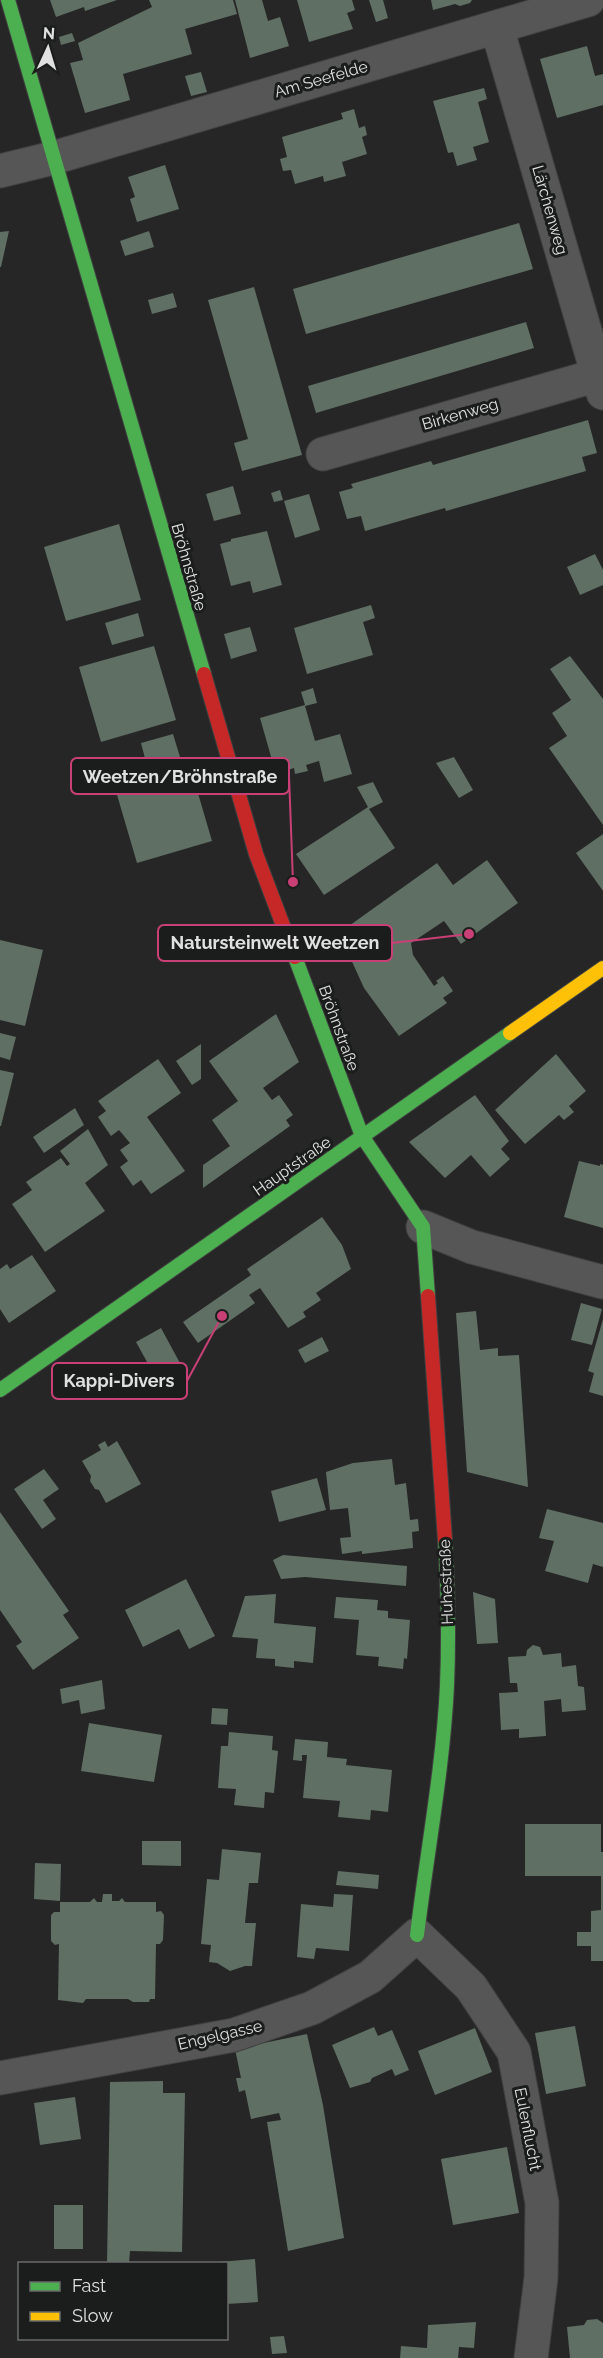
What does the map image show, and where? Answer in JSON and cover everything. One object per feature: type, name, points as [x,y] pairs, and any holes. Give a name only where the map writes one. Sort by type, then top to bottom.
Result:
[{"type":"street","name":"Bröhnstraße","points":[[8,0],[256,854],[362,1136]]},
{"type":"street","name":"Am Seefelde","points":[[0,171],[53,158],[588,0]]},
{"type":"street","name":"Lärchenweg","points":[[497,28],[600,384]]},
{"type":"street","name":"Birkenweg","points":[[323,454],[600,384]]},
{"type":"street","name":"Hauptstraße","points":[[0,1390],[603,968]]},
{"type":"street","name":"Huhestraße","points":[[362,1136],[423,1227],[448,1598],[446,1698],[439,1776],[424,1870],[417,1935]]},
{"type":"street","points":[[423,1227],[472,1247],[603,1282]]},
{"type":"street","name":"Engelgasse","points":[[0,2078],[234,2035],[312,2008],[370,1977],[417,1935]]},
{"type":"street","name":"Eulenflucht","points":[[417,1935],[471,1987],[514,2052],[542,2203],[541,2278],[531,2358]]},
{"type":"building","points":[[50,0],[117,0],[85,11],[84,7],[56,17]]},
{"type":"building","points":[[149,0],[233,0],[237,14],[185,29],[192,54],[123,74],[130,100],[85,113],[70,63],[83,60],[78,43],[152,7]]},
{"type":"building","points":[[235,0],[262,0],[268,21],[280,17],[289,46],[250,58]]},
{"type":"building","points":[[297,0],[352,0],[355,10],[347,13],[353,29],[309,42]]},
{"type":"building","points":[[369,0],[383,0],[388,18],[376,22]]},
{"type":"building","points":[[431,0],[472,0],[460,6],[455,4],[433,10]]},
{"type":"building","points":[[72,33],[75,41],[61,45],[59,37]]},
{"type":"building","points":[[587,46],[595,76],[603,74],[603,105],[557,118],[540,59]]},
{"type":"building","points":[[201,72],[207,92],[191,96],[185,76]]},
{"type":"building","points":[[484,88],[487,99],[478,102],[489,142],[473,147],[477,160],[457,166],[453,152],[448,153],[433,101]]},
{"type":"building","points":[[354,109],[359,128],[365,126],[367,135],[362,137],[367,154],[342,162],[346,176],[324,182],[323,176],[295,184],[291,170],[283,171],[280,159],[287,157],[282,137],[343,119],[341,113]]},
{"type":"building","points":[[165,165],[179,209],[137,222],[130,199],[135,197],[128,177]]},
{"type":"building","points":[[519,223],[533,269],[306,334],[293,289]]},
{"type":"building","points":[[9,231],[1,267],[0,267],[0,232]]},
{"type":"building","points":[[149,231],[154,247],[125,256],[120,241]]},
{"type":"building","points":[[254,287],[302,455],[242,471],[234,443],[248,439],[208,300]]},
{"type":"building","points":[[173,293],[177,307],[152,314],[148,300]]},
{"type":"building","points":[[526,322],[534,348],[316,413],[308,386]]},
{"type":"building","points":[[588,420],[597,453],[582,457],[586,471],[446,511],[445,508],[365,531],[361,516],[347,519],[339,492],[353,488],[351,484],[431,461],[433,465]]},
{"type":"building","points":[[233,486],[241,514],[214,521],[206,494]]},
{"type":"building","points":[[280,490],[283,500],[274,502],[271,493]]},
{"type":"building","points":[[309,494],[320,530],[295,538],[284,501]]},
{"type":"building","points":[[119,524],[141,600],[66,621],[44,547]]},
{"type":"building","points":[[267,531],[282,585],[253,593],[250,581],[231,586],[220,544],[231,541],[231,539]]},
{"type":"building","points":[[595,554],[603,570],[603,585],[580,595],[567,567]]},
{"type":"building","points":[[371,605],[375,618],[363,622],[373,655],[307,674],[294,628]]},
{"type":"building","points":[[138,613],[144,636],[112,645],[105,623]]},
{"type":"building","points":[[250,627],[257,651],[231,659],[224,634]]},
{"type":"building","points":[[154,646],[176,720],[101,742],[79,667]]},
{"type":"building","points":[[570,656],[603,699],[603,825],[549,748],[567,736],[552,713],[571,700],[550,669]]},
{"type":"building","points":[[313,688],[317,703],[305,706],[315,741],[340,734],[352,774],[324,782],[319,761],[306,765],[308,771],[295,774],[294,768],[276,774],[260,718],[305,705],[301,692]]},
{"type":"building","points":[[173,734],[180,757],[147,766],[141,743]]},
{"type":"building","points":[[454,757],[473,790],[459,798],[436,763]]},
{"type":"building","points":[[190,766],[212,841],[137,863],[115,788]]},
{"type":"building","points":[[373,782],[383,802],[369,809],[395,848],[324,895],[296,854],[368,807],[357,787]]},
{"type":"building","points":[[603,834],[603,891],[576,853]]},
{"type":"building","points":[[487,860],[518,903],[461,944],[444,921],[411,943],[413,955],[434,986],[438,983],[436,981],[443,976],[453,991],[443,998],[447,1003],[399,1036],[364,988],[339,933],[437,863],[453,885]]},
{"type":"building","points":[[0,940],[43,950],[25,1026],[0,1020]]},
{"type":"building","points":[[276,1014],[299,1062],[263,1088],[272,1100],[279,1095],[293,1115],[286,1120],[290,1126],[203,1188],[203,1165],[230,1146],[212,1120],[238,1101],[209,1061]]},
{"type":"building","points":[[0,1033],[16,1037],[10,1060],[0,1057]]},
{"type":"building","points":[[201,1044],[201,1079],[192,1085],[176,1061]]},
{"type":"building","points":[[556,1054],[586,1091],[569,1106],[574,1112],[564,1120],[559,1115],[525,1144],[495,1110]]},
{"type":"building","points":[[158,1059],[181,1093],[147,1117],[185,1171],[151,1194],[141,1180],[133,1186],[120,1167],[128,1161],[120,1150],[130,1143],[119,1130],[111,1136],[98,1117],[106,1111],[98,1101]]},
{"type":"building","points":[[0,1070],[14,1073],[1,1126],[0,1126]]},
{"type":"building","points":[[475,1095],[509,1141],[501,1149],[510,1159],[490,1177],[471,1155],[445,1178],[409,1142]]},
{"type":"building","points":[[75,1108],[84,1125],[44,1153],[33,1137]]},
{"type":"building","points":[[88,1129],[108,1165],[85,1183],[105,1211],[45,1252],[12,1204],[32,1190],[26,1182],[61,1158],[67,1166],[70,1164],[60,1151]]},
{"type":"building","points":[[579,1161],[603,1165],[603,1228],[564,1217]]},
{"type":"building","points":[[322,1217],[342,1245],[351,1269],[316,1293],[321,1300],[303,1312],[306,1317],[288,1328],[260,1288],[249,1295],[255,1303],[198,1343],[183,1322],[251,1275],[247,1269]]},
{"type":"building","points":[[32,1255],[56,1291],[9,1323],[0,1309],[0,1269],[7,1264],[10,1269]]},
{"type":"building","points":[[581,1303],[602,1309],[592,1345],[571,1340]]},
{"type":"building","points":[[476,1311],[480,1350],[498,1348],[498,1356],[519,1355],[528,1487],[467,1472],[456,1313]]},
{"type":"building","points":[[603,1319],[603,1396],[589,1392],[594,1373],[588,1371]]},
{"type":"building","points":[[161,1328],[187,1376],[162,1389],[136,1342]]},
{"type":"building","points":[[322,1337],[329,1351],[305,1363],[298,1350]]},
{"type":"building","points":[[105,1441],[108,1447],[117,1441],[141,1484],[106,1503],[99,1490],[95,1489],[90,1481],[91,1476],[82,1461],[101,1450],[98,1445]]},
{"type":"building","points":[[392,1459],[395,1485],[406,1483],[410,1520],[418,1519],[419,1531],[412,1532],[413,1548],[342,1554],[340,1538],[351,1537],[348,1508],[330,1510],[326,1472],[353,1463]]},
{"type":"building","points":[[44,1469],[59,1489],[43,1500],[56,1519],[42,1529],[14,1489]]},
{"type":"building","points":[[317,1478],[326,1510],[279,1522],[271,1491]]},
{"type":"building","points":[[547,1509],[603,1523],[603,1567],[593,1564],[588,1583],[545,1571],[554,1541],[539,1538]]},
{"type":"building","points":[[0,1512],[69,1611],[63,1615],[79,1638],[33,1670],[16,1646],[22,1642],[0,1610]]},
{"type":"building","points":[[283,1555],[407,1566],[406,1586],[305,1577],[281,1579],[273,1560]]},
{"type":"building","points":[[186,1579],[215,1636],[189,1649],[179,1629],[143,1647],[125,1610]]},
{"type":"building","points":[[473,1592],[495,1599],[498,1643],[477,1644]]},
{"type":"building","points":[[276,1594],[274,1623],[316,1627],[313,1663],[294,1661],[294,1668],[275,1666],[275,1659],[256,1658],[258,1639],[232,1637],[245,1596]]},
{"type":"building","points":[[336,1597],[378,1600],[377,1610],[388,1611],[388,1618],[410,1620],[407,1659],[404,1658],[403,1669],[378,1666],[379,1657],[356,1655],[359,1620],[334,1618]]},
{"type":"building","points":[[533,1645],[540,1647],[543,1655],[561,1653],[562,1667],[576,1665],[578,1686],[584,1687],[586,1710],[562,1712],[561,1699],[544,1701],[546,1736],[519,1738],[519,1729],[501,1730],[499,1693],[518,1692],[517,1683],[510,1683],[508,1657],[526,1656],[527,1650]]},
{"type":"building","points":[[102,1680],[105,1709],[81,1714],[79,1700],[62,1704],[60,1689]]},
{"type":"building","points":[[212,1708],[228,1709],[227,1725],[211,1724]]},
{"type":"building","points":[[89,1723],[162,1735],[154,1782],[81,1771]]},
{"type":"building","points":[[229,1732],[273,1736],[272,1750],[278,1751],[274,1793],[265,1792],[264,1808],[234,1805],[236,1789],[218,1788],[221,1746],[228,1746]]},
{"type":"building","points":[[295,1739],[328,1742],[327,1757],[347,1759],[346,1765],[392,1770],[388,1812],[371,1810],[370,1820],[338,1817],[340,1801],[303,1798],[307,1755],[302,1755],[302,1761],[293,1760]]},
{"type":"building","points":[[525,1824],[601,1824],[603,1961],[591,1961],[591,1946],[577,1946],[577,1932],[591,1932],[591,1911],[601,1910],[601,1876],[525,1876]]},
{"type":"building","points":[[142,1841],[181,1841],[181,1866],[142,1865]]},
{"type":"building","points":[[222,1849],[261,1853],[258,1883],[249,1883],[245,1923],[256,1923],[252,1966],[230,1971],[217,1963],[209,1962],[211,1945],[201,1944],[207,1879],[219,1880]]},
{"type":"building","points":[[35,1863],[61,1864],[60,1901],[34,1899]]},
{"type":"building","points":[[338,1871],[379,1875],[378,1889],[336,1885]]},
{"type":"building","points":[[103,1894],[112,1894],[112,1901],[119,1901],[122,1898],[125,1902],[156,1902],[156,1912],[161,1911],[164,1915],[163,1940],[160,1944],[156,1944],[155,1999],[150,1999],[149,2002],[133,2002],[128,1999],[86,1999],[83,2003],[58,2000],[59,1944],[55,1945],[51,1941],[51,1915],[54,1912],[60,1912],[60,1902],[90,1902],[94,1898],[97,1902],[102,1902]]},
{"type":"building","points":[[334,1894],[353,1895],[349,1951],[316,1948],[314,1959],[297,1957],[301,1904],[333,1907]]},
{"type":"building","points":[[575,2026],[586,2086],[546,2094],[535,2033]]},
{"type":"building","points":[[374,2027],[378,2036],[392,2030],[409,2070],[395,2076],[392,2069],[372,2078],[370,2082],[350,2088],[332,2045]]},
{"type":"building","points":[[475,2028],[492,2072],[435,2095],[418,2051]]},
{"type":"building","points":[[307,2034],[323,2105],[344,2238],[288,2251],[267,2122],[281,2120],[279,2113],[251,2119],[245,2090],[239,2092],[236,2078],[241,2078],[235,2049]]},
{"type":"building","points":[[163,2081],[163,2093],[185,2093],[182,2252],[130,2251],[129,2262],[107,2262],[110,2082]]},
{"type":"building","points":[[75,2097],[81,2139],[40,2145],[34,2103]]},
{"type":"building","points":[[507,2147],[519,2213],[453,2225],[441,2159]]},
{"type":"building","points":[[54,2205],[83,2205],[83,2249],[54,2249]]},
{"type":"building","points":[[255,2259],[258,2302],[228,2304],[228,2262],[218,2262]]},
{"type":"building","points":[[597,2319],[603,2323],[603,2358],[570,2358],[567,2327],[584,2325],[587,2320]]},
{"type":"building","points":[[476,2322],[474,2348],[459,2347],[458,2358],[400,2358],[401,2346],[427,2348],[428,2325]]},
{"type":"building","points":[[284,2336],[287,2353],[272,2354],[270,2337]]},
{"type":"traffic: fast","points":[[8,0],[204,674]]},
{"type":"traffic: fast","points":[[295,957],[362,1136],[423,1227],[428,1296]]},
{"type":"traffic: fast","points":[[0,1390],[510,1033]]},
{"type":"traffic: fast","points":[[417,1935],[445,1717],[448,1631],[445,1540]]},
{"type":"traffic: slow","points":[[510,1033],[603,968]]},
{"type":"traffic: jam","points":[[204,674],[256,854],[295,957]]},
{"type":"traffic: jam","points":[[428,1296],[445,1540]]},
{"type":"place","name":"Weetzen/Bröhnstraße","points":[[293,882]]},
{"type":"place","name":"Natursteinwelt Weetzen","points":[[469,934]]},
{"type":"place","name":"Kappi-Divers","points":[[222,1316]]}]
